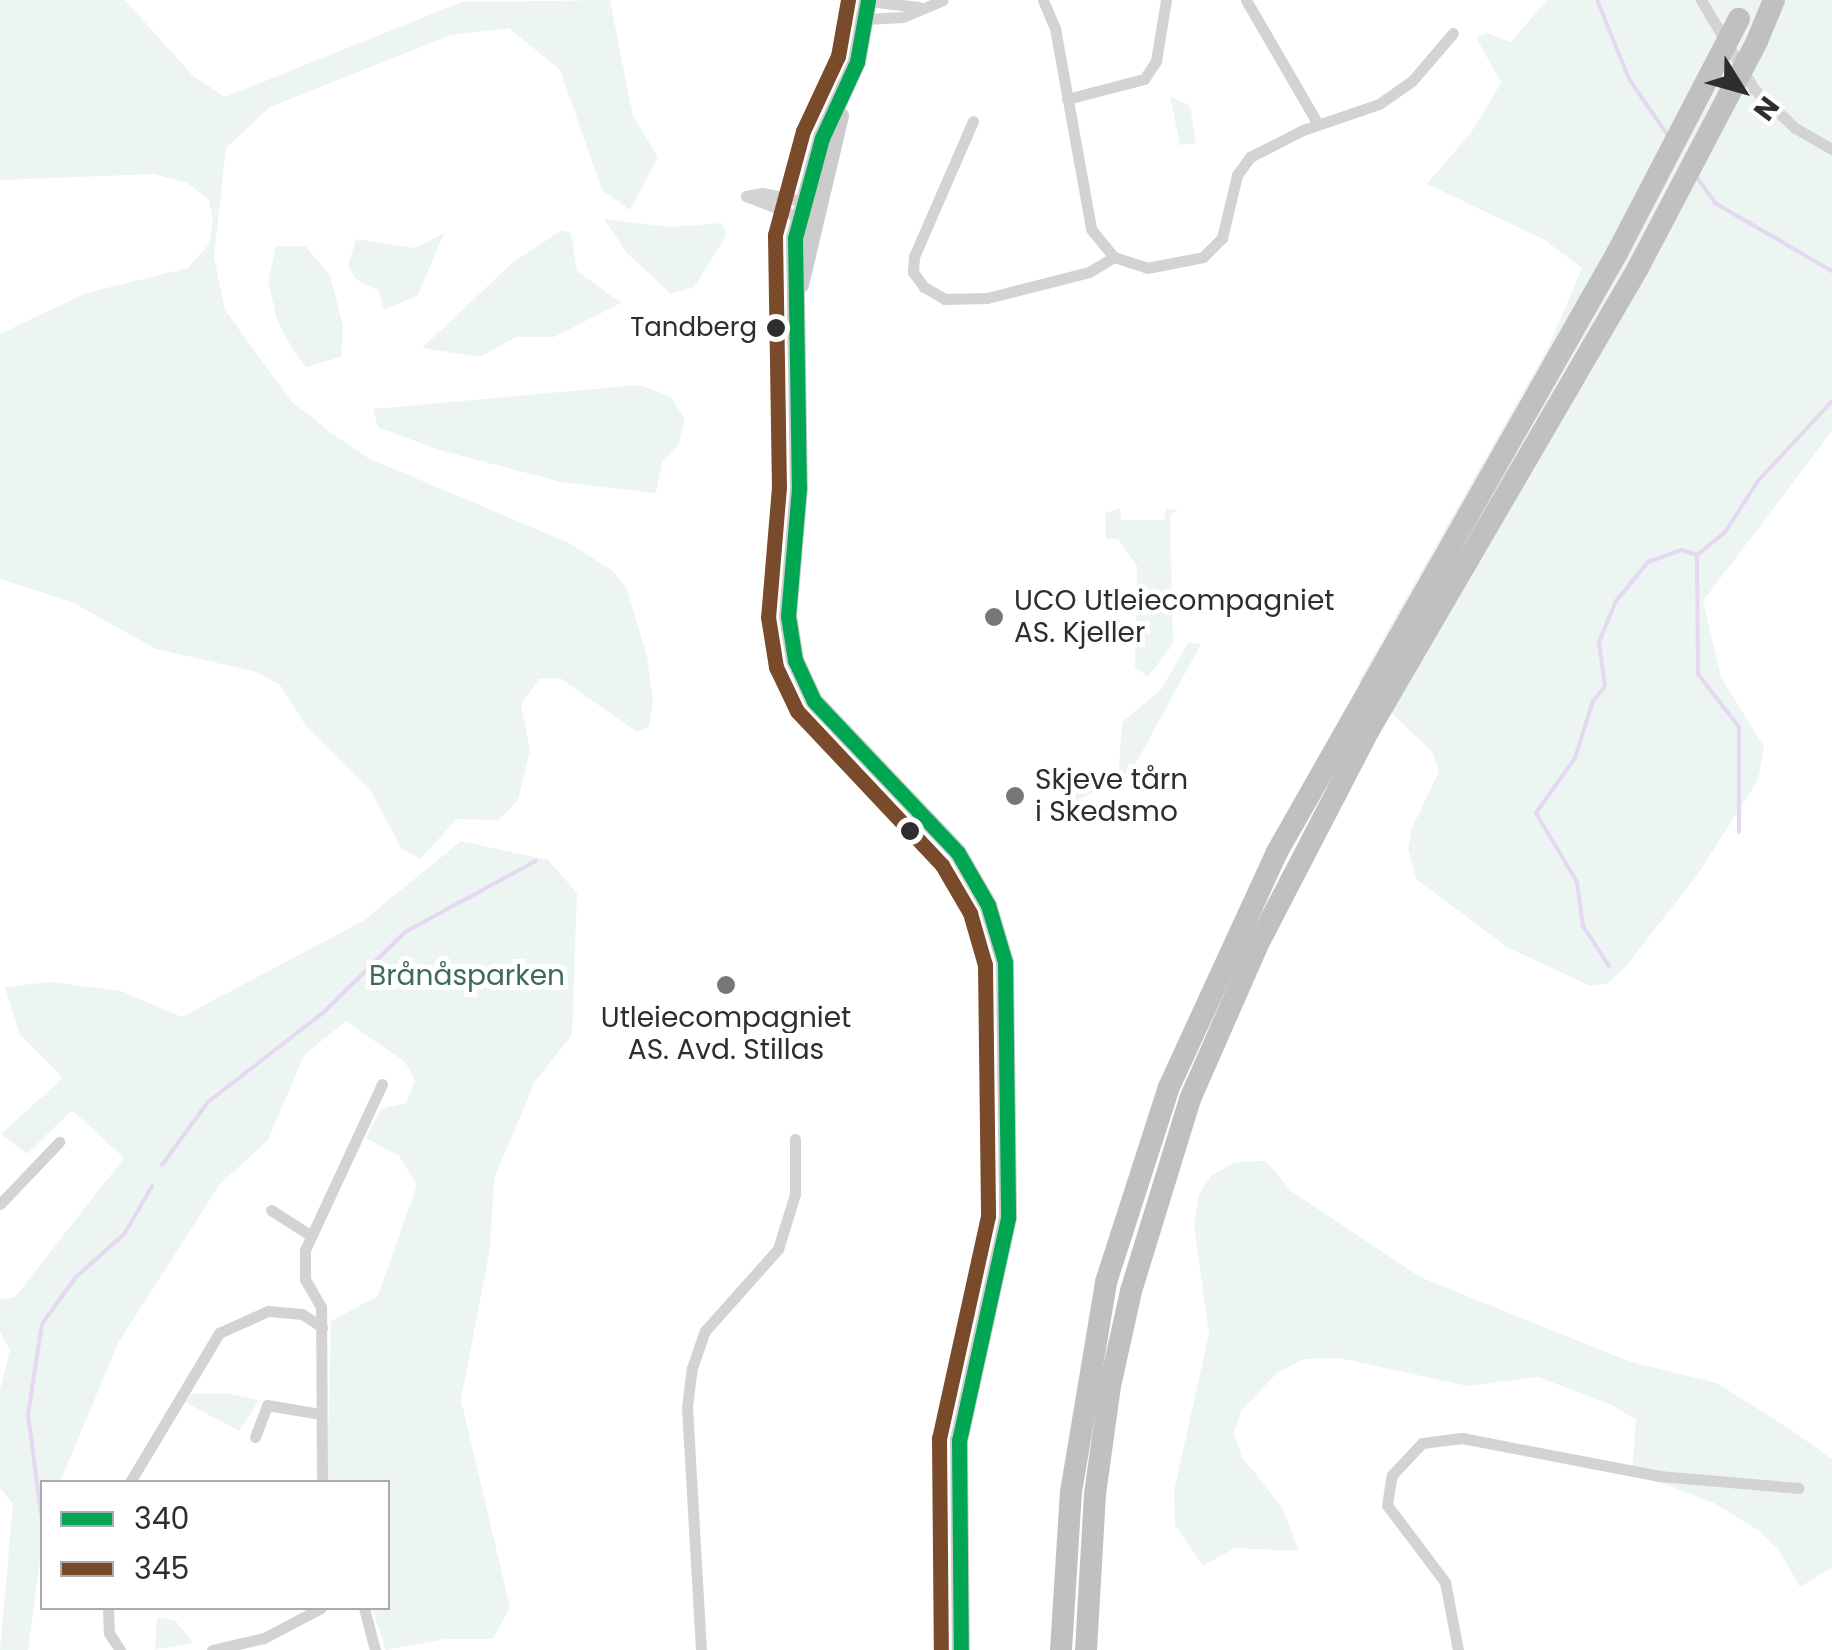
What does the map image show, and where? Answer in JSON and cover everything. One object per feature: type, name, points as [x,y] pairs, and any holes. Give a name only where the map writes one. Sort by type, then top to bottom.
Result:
[{"type":"highway","points":[[1086,1650],[1094,1512],[1110,1386],[1131,1291],[1190,1099],[1258,944],[1369,730],[1638,268],[1757,41],[1774,0]]},
{"type":"highway","points":[[1062,1650],[1071,1492],[1106,1282],[1176,1071],[1276,852],[1617,253],[1743,10]]},
{"type":"main road","points":[[867,7],[842,106],[822,138],[805,210],[794,311],[798,503],[788,616],[795,660],[829,722],[917,806],[967,866],[994,920],[1008,981],[1008,1218],[959,1440],[961,1650]]},
{"type":"street","points":[[867,7],[903,17],[943,0]]},
{"type":"street","points":[[1043,0],[1055,28],[1085,214],[1114,256],[1147,268],[1203,257],[1222,238],[1243,164],[1318,124],[1396,93],[1453,34]]},
{"type":"street","points":[[1067,99],[1144,79],[1156,61],[1166,0]]},
{"type":"street","points":[[1246,0],[1318,124]]},
{"type":"street","points":[[1702,0],[1754,89],[1795,128],[1832,149]]},
{"type":"street","points":[[867,7],[919,7]]},
{"type":"street","points":[[973,121],[914,257],[913,272],[924,287],[945,299],[987,298],[1089,272],[1114,256]]},
{"type":"street","points":[[322,1480],[322,1327],[304,1265],[310,1235],[382,1084]]},
{"type":"street","points":[[701,1650],[686,1407],[692,1368],[705,1331],[778,1248],[795,1194],[795,1139]]},
{"type":"street","points":[[0,1204],[58,1142]]},
{"type":"street","points":[[271,1210],[310,1235]]},
{"type":"street","points":[[131,1480],[220,1332],[268,1311],[302,1314],[322,1327]]},
{"type":"street","points":[[254,1437],[267,1405],[321,1414]]},
{"type":"street","points":[[1458,1650],[1445,1582],[1388,1505],[1392,1475],[1422,1443],[1462,1438],[1659,1476],[1798,1488]]},
{"type":"street","points":[[108,1610],[109,1633],[120,1650]]},
{"type":"street","points":[[212,1650],[264,1638],[317,1610]]},
{"type":"street","points":[[365,1610],[375,1650]]},
{"type":"green space","points":[[0,0],[125,0],[192,75],[225,97],[462,2],[610,0],[633,116],[658,157],[630,210],[602,190],[560,70],[509,28],[451,35],[270,107],[226,148],[214,257],[225,310],[291,401],[330,432],[368,458],[569,543],[613,571],[627,589],[647,656],[653,702],[649,726],[637,732],[560,678],[539,679],[521,705],[530,751],[518,800],[499,820],[457,819],[420,859],[401,848],[371,791],[306,726],[280,685],[257,672],[156,649],[72,602],[0,579],[0,334],[86,293],[188,268],[209,244],[213,219],[209,200],[187,183],[154,174],[0,180]]},
{"type":"green space","points":[[1547,0],[1832,0],[1832,431],[1703,601],[1721,677],[1764,747],[1758,780],[1698,874],[1626,966],[1608,983],[1590,986],[1507,947],[1416,879],[1408,848],[1412,828],[1439,771],[1433,753],[1359,681],[1549,346],[1582,268],[1543,239],[1427,184],[1472,131],[1501,83],[1476,37],[1487,33],[1511,42]]},
{"type":"green space","points":[[1170,96],[1190,106],[1196,143],[1180,145]]},
{"type":"green space","points":[[604,219],[670,227],[722,223],[727,235],[694,287],[671,294],[627,253]]},
{"type":"green space","points":[[562,230],[571,233],[577,271],[621,303],[554,337],[516,337],[480,357],[422,348],[512,263]]},
{"type":"green space","points":[[444,233],[418,295],[384,310],[378,290],[357,280],[348,266],[356,239],[415,248]]},
{"type":"green space","points":[[276,246],[305,246],[330,275],[343,326],[341,357],[306,367],[293,350],[277,320],[268,281]]},
{"type":"green space","points":[[639,385],[670,396],[685,419],[678,446],[662,462],[656,493],[561,482],[439,450],[378,427],[373,409]]},
{"type":"green space","points":[[1120,508],[1121,520],[1164,520],[1166,509],[1179,510],[1170,514],[1173,644],[1148,677],[1135,667],[1137,566],[1118,539],[1106,539],[1105,513]]},
{"type":"green space","points":[[1188,643],[1201,644],[1130,774],[1051,813],[1042,810],[1119,767],[1122,722],[1160,691]]},
{"type":"green space","name":"Brånåsparken","points":[[461,841],[548,860],[577,893],[572,1035],[535,1081],[494,1179],[490,1248],[461,1400],[510,1607],[493,1639],[445,1639],[386,1650],[373,1610],[390,1610],[390,1480],[327,1480],[331,1321],[378,1296],[417,1185],[399,1156],[366,1138],[381,1109],[406,1103],[415,1080],[405,1062],[346,1021],[304,1055],[268,1140],[220,1184],[118,1343],[61,1480],[40,1480],[40,1561],[28,1650],[0,1650],[13,1504],[0,1488],[0,1390],[10,1350],[0,1332],[0,1300],[15,1297],[124,1158],[72,1110],[27,1154],[1,1134],[63,1078],[20,1035],[5,987],[50,982],[121,991],[182,1017],[363,921]]},
{"type":"green space","points":[[1266,1161],[1291,1191],[1420,1277],[1631,1362],[1717,1383],[1832,1459],[1832,1567],[1800,1587],[1779,1550],[1758,1530],[1714,1503],[1632,1472],[1636,1420],[1612,1405],[1538,1377],[1467,1386],[1340,1358],[1304,1359],[1277,1373],[1241,1411],[1234,1433],[1242,1457],[1282,1507],[1299,1551],[1235,1548],[1203,1566],[1175,1525],[1174,1491],[1209,1334],[1194,1225],[1199,1194],[1211,1176],[1235,1162]]},
{"type":"green space","points":[[191,1394],[230,1394],[259,1400],[239,1431],[185,1402]]},
{"type":"green space","points":[[157,1617],[175,1620],[193,1643],[155,1650]]},
{"type":"waterway","points":[[1597,0],[1629,79],[1667,134]]},
{"type":"waterway","points":[[1695,175],[1715,203],[1832,271]]},
{"type":"waterway","points":[[1697,555],[1725,532],[1758,481],[1832,401]]},
{"type":"waterway","points":[[1609,966],[1583,926],[1577,882],[1536,813],[1575,758],[1593,701],[1605,686],[1599,642],[1616,601],[1648,562],[1681,550],[1697,555]]},
{"type":"waterway","points":[[1697,556],[1698,674],[1739,727],[1739,832]]},
{"type":"waterway","points":[[162,1165],[208,1102],[324,1012],[405,932],[536,861]]},
{"type":"waterway","points":[[40,1505],[28,1415],[42,1324],[76,1277],[125,1233],[152,1186]]},
{"type":"transit line","name":"345","points":[[848,0],[838,56],[803,131],[775,235],[779,487],[768,617],[776,667],[797,711],[942,865],[970,913],[985,965],[988,1216],[939,1438],[941,1650]]},
{"type":"transit line","name":"340","points":[[868,0],[857,62],[822,138],[795,238],[799,488],[788,616],[795,660],[814,701],[958,853],[988,905],[1005,962],[1008,1218],[959,1440],[961,1650]]},
{"type":"place","name":"Tandberg","points":[[776,328]]},
{"type":"place","name":"UCO Utleiecompagniet AS. Kjeller","points":[[994,617]]},
{"type":"place","name":"Skjeve tårn i Skedsmo","points":[[1015,796]]},
{"type":"place","name":"Utleiecompagniet AS. Avd. Stillas","points":[[726,985]]}]
